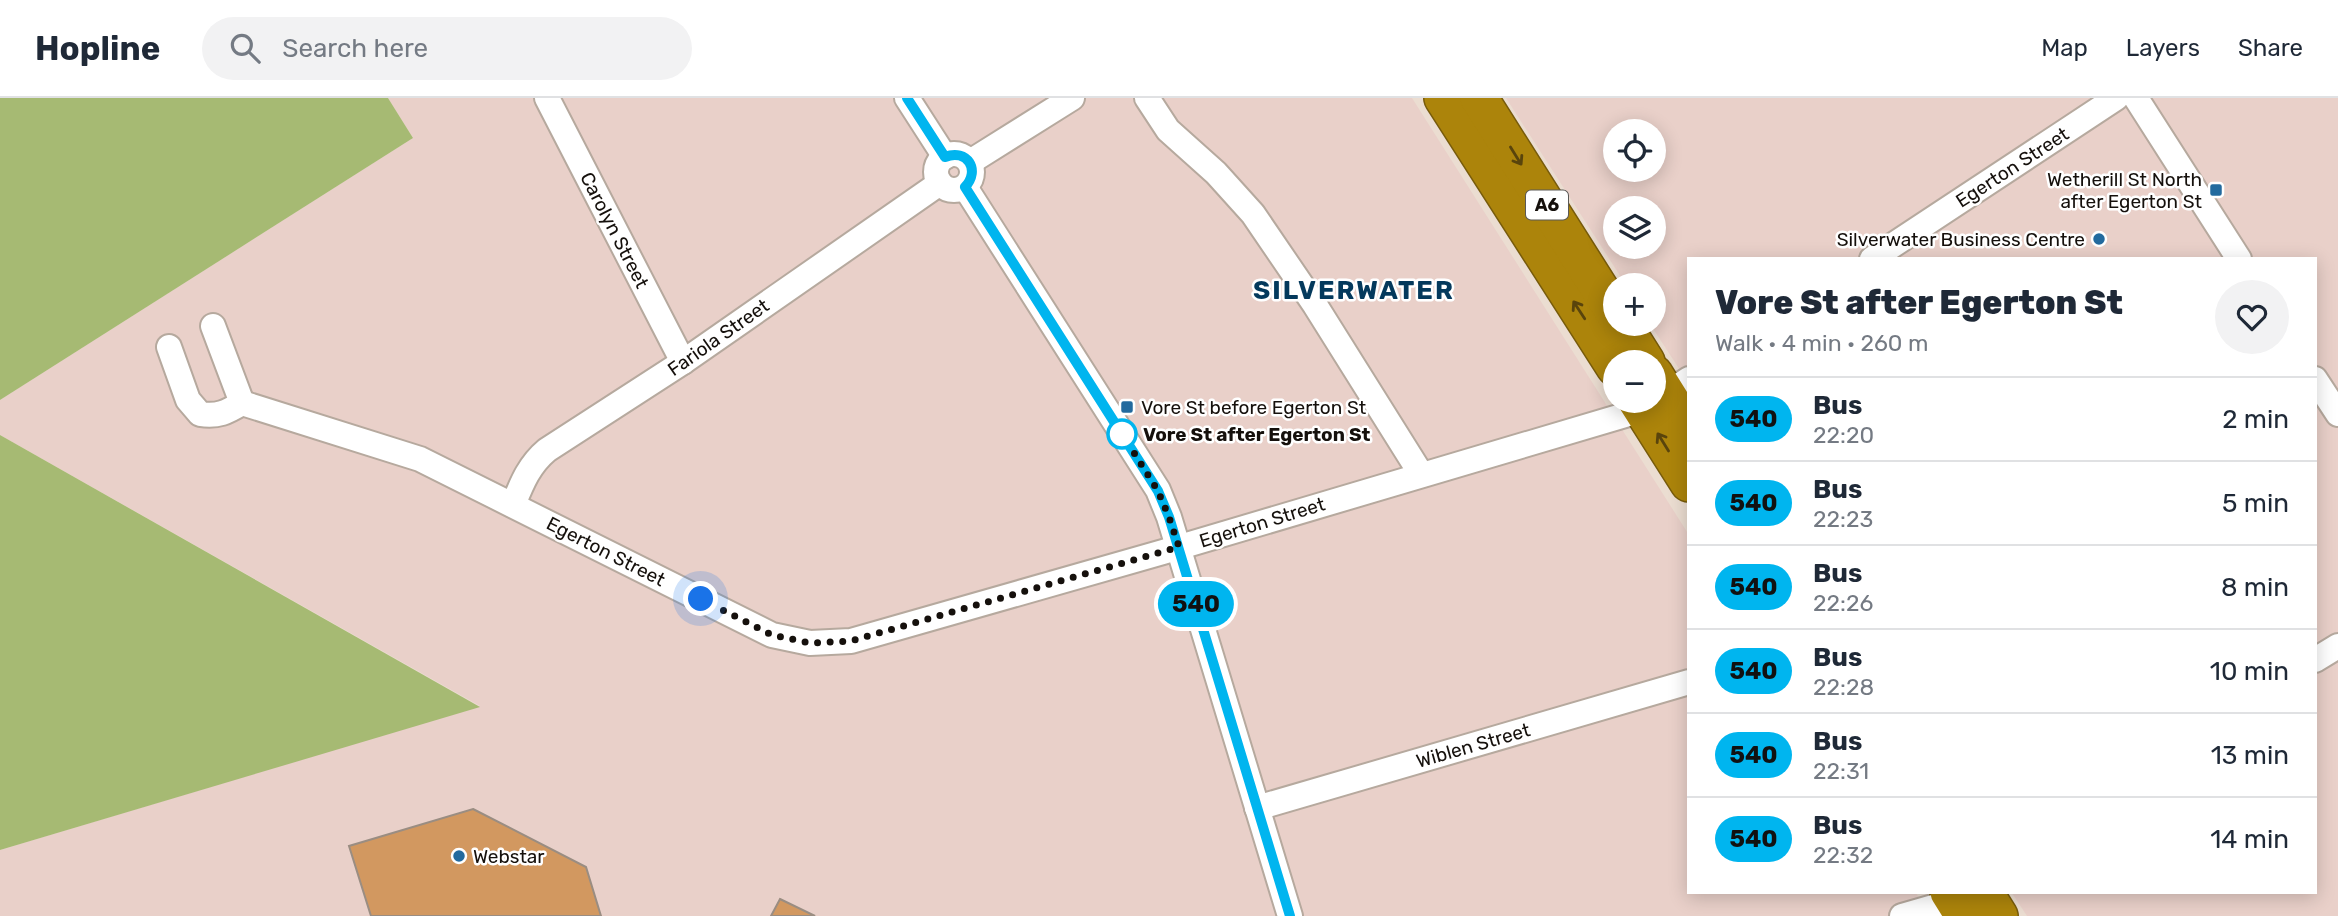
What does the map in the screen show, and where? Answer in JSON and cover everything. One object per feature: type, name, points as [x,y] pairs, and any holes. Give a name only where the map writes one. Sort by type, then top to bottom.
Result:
[{"type":"highway","name":"A6","points":[[1443,98],[1604,350]]},
{"type":"highway","name":"A6","points":[[1479,98],[1603,294]]},
{"type":"highway","points":[[1666,402],[1687,427]]},
{"type":"highway","points":[[1664,413],[1687,477]]},
{"type":"highway","points":[[1963,900],[1999,916]]},
{"type":"street","name":"Carolyn Street","points":[[547,98],[683,362]]},
{"type":"street","points":[[907,98],[945,157]]},
{"type":"street","points":[[970,162],[1072,98]]},
{"type":"street","points":[[1147,98],[1168,130],[1216,173],[1253,214],[1421,474]]},
{"type":"street","name":"Egerton Street","points":[[1875,257],[2116,98]]},
{"type":"street","points":[[2136,98],[2238,257]]},
{"type":"street","points":[[961,155],[970,162],[973,173],[965,187],[954,191],[940,183],[937,166],[945,157],[961,155]]},
{"type":"street","name":"Fariola Street","points":[[513,505],[527,471],[536,459],[683,362],[940,183]]},
{"type":"street","points":[[965,187],[1158,491],[1179,547],[1290,916]]},
{"type":"street","points":[[169,347],[188,400],[200,414],[215,417],[242,403],[213,326]]},
{"type":"street","points":[[2317,382],[2338,414]]},
{"type":"street","name":"Egerton Street","points":[[242,403],[420,459],[772,635],[810,643],[851,641],[1179,547],[1421,474],[1603,411]]},
{"type":"street","points":[[2317,659],[2338,646]]},
{"type":"street","name":"Wiblen Street","points":[[1257,808],[1687,683]]},
{"type":"street","points":[[1902,916],[1963,900]]},
{"type":"shaded area","points":[[388,98],[1412,98],[1603,399],[1603,413],[1612,413],[1687,532],[1687,894],[1917,894],[1931,916],[0,916],[0,850],[480,706],[0,435],[0,400],[413,138]]},
{"type":"shaded area","points":[[1506,98],[2338,98],[2338,916],[2027,916],[2013,894],[2317,894],[2317,257],[1687,257],[1687,381],[1658,336],[1666,336],[1666,273],[1618,273],[1609,259],[1666,259],[1666,196],[1603,196],[1603,249]]},
{"type":"green space","points":[[0,98],[388,98],[413,138],[0,400]]},
{"type":"green space","points":[[0,435],[480,707],[0,850]]},
{"type":"building","name":"Webstar","points":[[473,809],[586,867],[601,916],[371,916],[349,846]]},
{"type":"building","points":[[780,899],[815,916],[771,916]]},
{"type":"bus line","name":"540","points":[[907,98],[945,157],[961,155],[970,162],[972,178],[965,187],[1158,491],[1169,517],[1290,916]]},
{"type":"place","name":"Wetherill St North after Egerton St","points":[[2216,190]]},
{"type":"place","name":"Silverwater Business Centre","points":[[2099,239]]},
{"type":"place","name":"Vore St before Egerton St","points":[[1127,407]]},
{"type":"place","name":"Vore St after Egerton St","points":[[1122,434]]},
{"type":"place","name":"Webstar","points":[[459,856]]},
{"type":"district","name":"SILVERWATER","points":[[1354,290]]},
{"type":"route","points":[[701,599],[772,635],[810,643],[851,641],[1179,547],[1158,491],[1116,424],[1122,434]]}]
